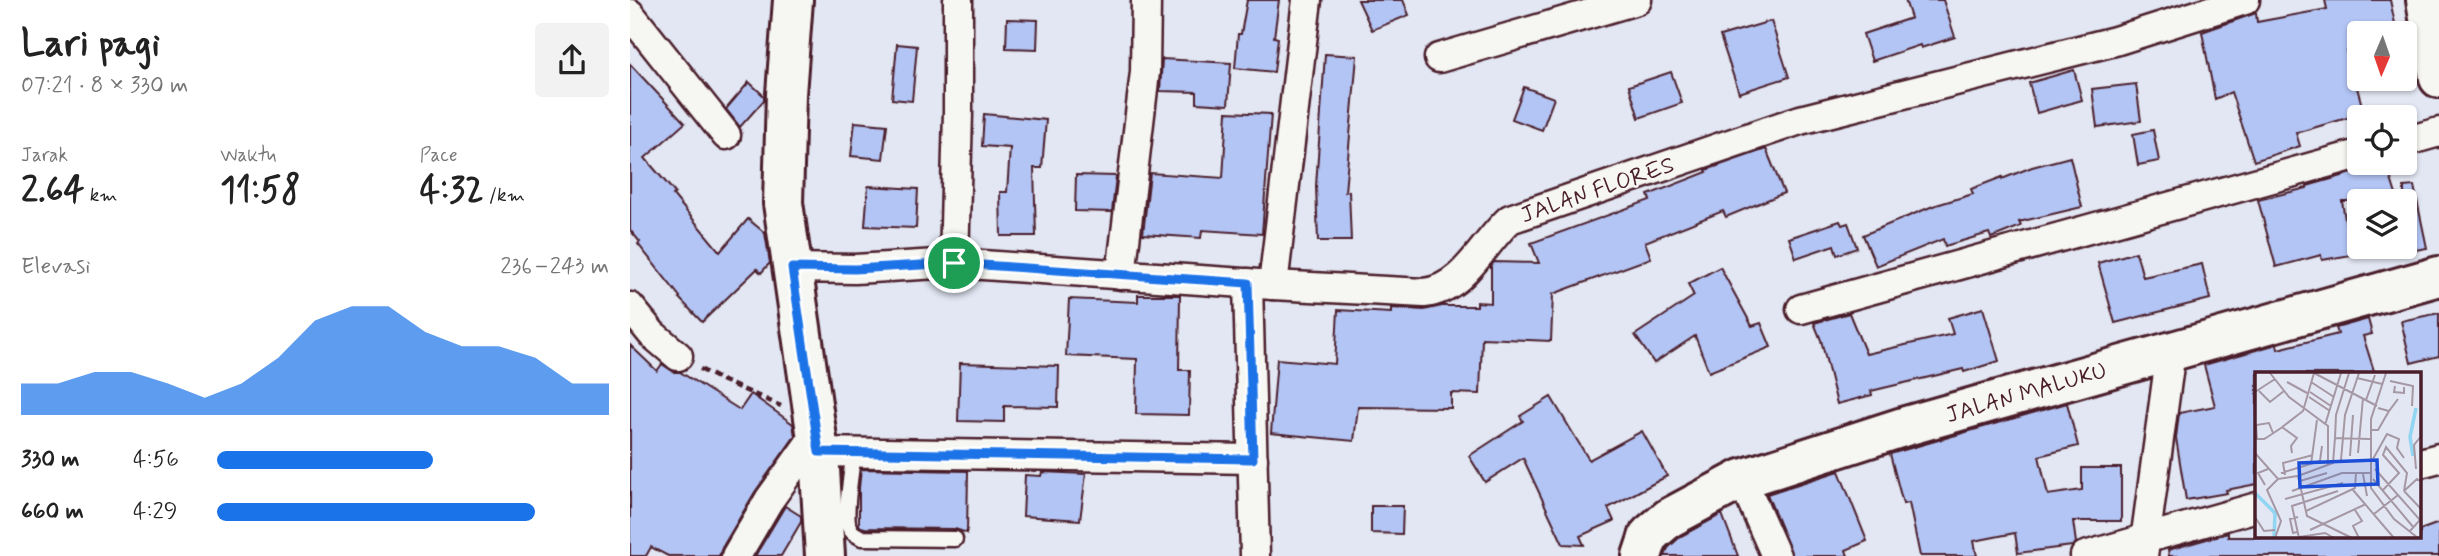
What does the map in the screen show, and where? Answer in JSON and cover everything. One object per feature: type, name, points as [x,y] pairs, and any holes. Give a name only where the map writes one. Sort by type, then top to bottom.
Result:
[{"type":"main road","points":[[793,0],[782,164],[783,203],[792,268],[826,439],[824,556]]},
{"type":"main road","points":[[2426,0],[2439,78]]},
{"type":"main road","name":"JALAN MALUKU","points":[[1642,556],[1648,535],[1669,518],[1742,479],[1906,426],[2439,276]]},
{"type":"street","points":[[954,263],[958,0]]},
{"type":"street","points":[[1121,275],[1145,72],[1146,0]]},
{"type":"street","points":[[1255,556],[1253,459],[1260,284],[1307,0]]},
{"type":"street","points":[[1439,58],[1637,0]]},
{"type":"street","name":"JALAN FLORES","points":[[792,268],[855,269],[954,263],[1260,284],[1437,292],[1467,268],[1510,219],[1800,120],[2115,41],[2245,0]]},
{"type":"street","points":[[630,14],[726,135]]},
{"type":"street","points":[[2417,138],[2439,132]]},
{"type":"street","points":[[1801,309],[2347,157]]},
{"type":"street","points":[[630,307],[652,334],[678,356]]},
{"type":"street","points":[[2144,546],[2171,351]]},
{"type":"street","points":[[736,556],[769,500],[826,439],[1253,459]]},
{"type":"street","points":[[2422,462],[2439,458]]},
{"type":"street","points":[[1742,479],[1776,556]]},
{"type":"street","points":[[2085,556],[2144,546],[2255,508]]},
{"type":"lane","points":[[826,439],[848,513],[848,527],[853,534],[862,538],[955,539]]},
{"type":"path","points":[[678,356],[719,379],[776,405],[826,439]]},
{"type":"building","points":[[1247,0],[1279,0],[1274,37],[1278,38],[1274,72],[1235,68],[1238,34],[1241,34]]},
{"type":"building","points":[[1358,0],[1403,0],[1409,15],[1372,30]]},
{"type":"building","points":[[1905,0],[1943,0],[1955,37],[1872,61],[1863,34],[1911,18]]},
{"type":"building","points":[[2325,0],[2390,0],[2394,21],[2347,21],[2347,91],[2358,91],[2362,105],[2347,105],[2347,118],[2296,133],[2300,146],[2254,161],[2231,92],[2215,99],[2202,32],[2256,13],[2257,22],[2327,9]]},
{"type":"building","points":[[1007,19],[1038,20],[1037,49],[1006,48]]},
{"type":"building","points":[[1771,21],[1789,77],[1739,93],[1720,36]]},
{"type":"building","points":[[897,44],[917,46],[912,101],[892,99]]},
{"type":"building","points":[[1325,54],[1357,56],[1345,192],[1349,191],[1351,241],[1318,241],[1316,186]]},
{"type":"building","points":[[1162,59],[1231,63],[1228,105],[1197,103],[1197,92],[1160,91]]},
{"type":"building","points":[[630,64],[685,123],[645,158],[675,193],[673,195],[720,252],[748,219],[765,233],[770,263],[761,273],[757,269],[702,322],[679,298],[630,230]]},
{"type":"building","points":[[2074,70],[2082,100],[2037,113],[2029,83]]},
{"type":"building","points":[[1671,72],[1682,103],[1639,118],[1629,86]]},
{"type":"building","points":[[749,82],[764,96],[764,100],[740,127],[726,109]]},
{"type":"building","points":[[2136,84],[2141,121],[2097,127],[2092,89]]},
{"type":"building","points":[[1524,87],[1554,98],[1542,130],[1512,119]]},
{"type":"building","points":[[1227,112],[1271,114],[1262,234],[1202,230],[1201,238],[1143,234],[1150,173],[1223,178]]},
{"type":"building","points":[[984,114],[1046,120],[1042,168],[1034,168],[1036,236],[1001,236],[1000,192],[1007,192],[1010,148],[982,146]]},
{"type":"building","points":[[855,122],[887,125],[883,159],[851,156]]},
{"type":"building","points":[[2153,130],[2159,161],[2138,165],[2133,134]]},
{"type":"building","points":[[1766,149],[1784,193],[1726,217],[1723,211],[1645,242],[1651,258],[1553,294],[1551,341],[1482,338],[1480,394],[1451,393],[1451,408],[1358,407],[1354,441],[1271,433],[1277,359],[1335,364],[1338,310],[1391,313],[1391,308],[1424,310],[1442,306],[1477,306],[1477,302],[1491,303],[1491,266],[1494,262],[1539,263],[1531,243],[1650,200],[1648,195],[1707,172],[1706,170]]},
{"type":"building","points":[[2070,157],[2082,207],[2019,222],[2021,226],[1991,238],[1989,233],[1945,246],[1943,239],[1876,266],[1863,235],[1933,206],[1973,194],[1971,189],[2002,177]]},
{"type":"building","points":[[1076,175],[1116,176],[1112,212],[1075,211]]},
{"type":"building","points":[[2347,175],[2390,175],[2394,189],[2347,189],[2347,201],[2342,201],[2347,231],[2347,256],[2322,260],[2321,255],[2276,267],[2258,200]]},
{"type":"building","points":[[868,186],[918,189],[916,228],[865,226]]},
{"type":"building","points":[[2417,200],[2427,248],[2417,250]]},
{"type":"building","points":[[1840,221],[1842,225],[1848,223],[1857,248],[1837,255],[1834,245],[1796,258],[1789,238]]},
{"type":"building","points":[[2136,252],[2143,277],[2202,264],[2210,299],[2115,323],[2098,263]]},
{"type":"building","points":[[1720,267],[1752,326],[1761,323],[1771,347],[1709,372],[1695,336],[1654,363],[1635,335],[1694,296],[1688,284]]},
{"type":"building","points":[[1138,295],[1180,295],[1179,370],[1190,370],[1189,415],[1136,414],[1137,359],[1066,356],[1069,299],[1138,302]]},
{"type":"building","points":[[1983,308],[1999,361],[1964,372],[1963,369],[1871,391],[1872,395],[1837,404],[1814,323],[1849,313],[1866,354],[1953,334],[1948,318]]},
{"type":"building","points":[[2439,313],[2439,356],[2411,363],[2401,321]]},
{"type":"building","points":[[2368,319],[2372,334],[2363,336],[2374,372],[2255,372],[2255,484],[2226,490],[2227,493],[2186,500],[2176,438],[2179,413],[2215,406],[2204,365],[2277,344],[2278,349],[2338,334],[2336,328]]},
{"type":"building","points":[[630,345],[657,371],[662,364],[674,372],[680,372],[740,410],[751,394],[793,424],[795,436],[755,492],[719,556],[668,556],[651,547],[646,556],[630,556]]},
{"type":"building","points":[[960,363],[1059,366],[1058,407],[1004,406],[1004,422],[958,421]]},
{"type":"building","points":[[1551,397],[1589,460],[1642,431],[1667,476],[1608,508],[1614,521],[1580,536],[1584,545],[1563,544],[1523,458],[1485,482],[1469,456],[1523,421],[1520,416]]},
{"type":"building","points":[[2067,403],[2078,446],[2039,456],[2048,495],[2082,490],[2082,468],[2121,468],[2121,521],[2073,521],[2076,543],[2072,546],[2018,553],[2015,533],[1974,541],[1977,556],[1920,556],[1909,503],[1903,504],[1890,454]]},
{"type":"building","points":[[861,469],[968,471],[967,533],[955,529],[861,527]]},
{"type":"building","points":[[1839,471],[1867,541],[1846,550],[1848,556],[1792,556],[1767,494]]},
{"type":"building","points":[[1042,472],[1086,474],[1080,520],[1023,516],[1025,475],[1041,476]]},
{"type":"building","points":[[785,506],[801,516],[801,522],[781,556],[755,556]]},
{"type":"building","points":[[1371,506],[1403,506],[1402,534],[1371,533]]},
{"type":"building","points":[[1722,514],[1738,556],[1665,556],[1668,548],[1681,536]]},
{"type":"building","points":[[2439,523],[2439,556],[2169,556],[2168,550],[2228,533],[2228,537],[2255,538],[2422,538],[2422,529]]},
{"type":"route","points":[[954,263],[1248,283],[1253,459],[819,452],[792,268],[855,269],[954,263]]}]
